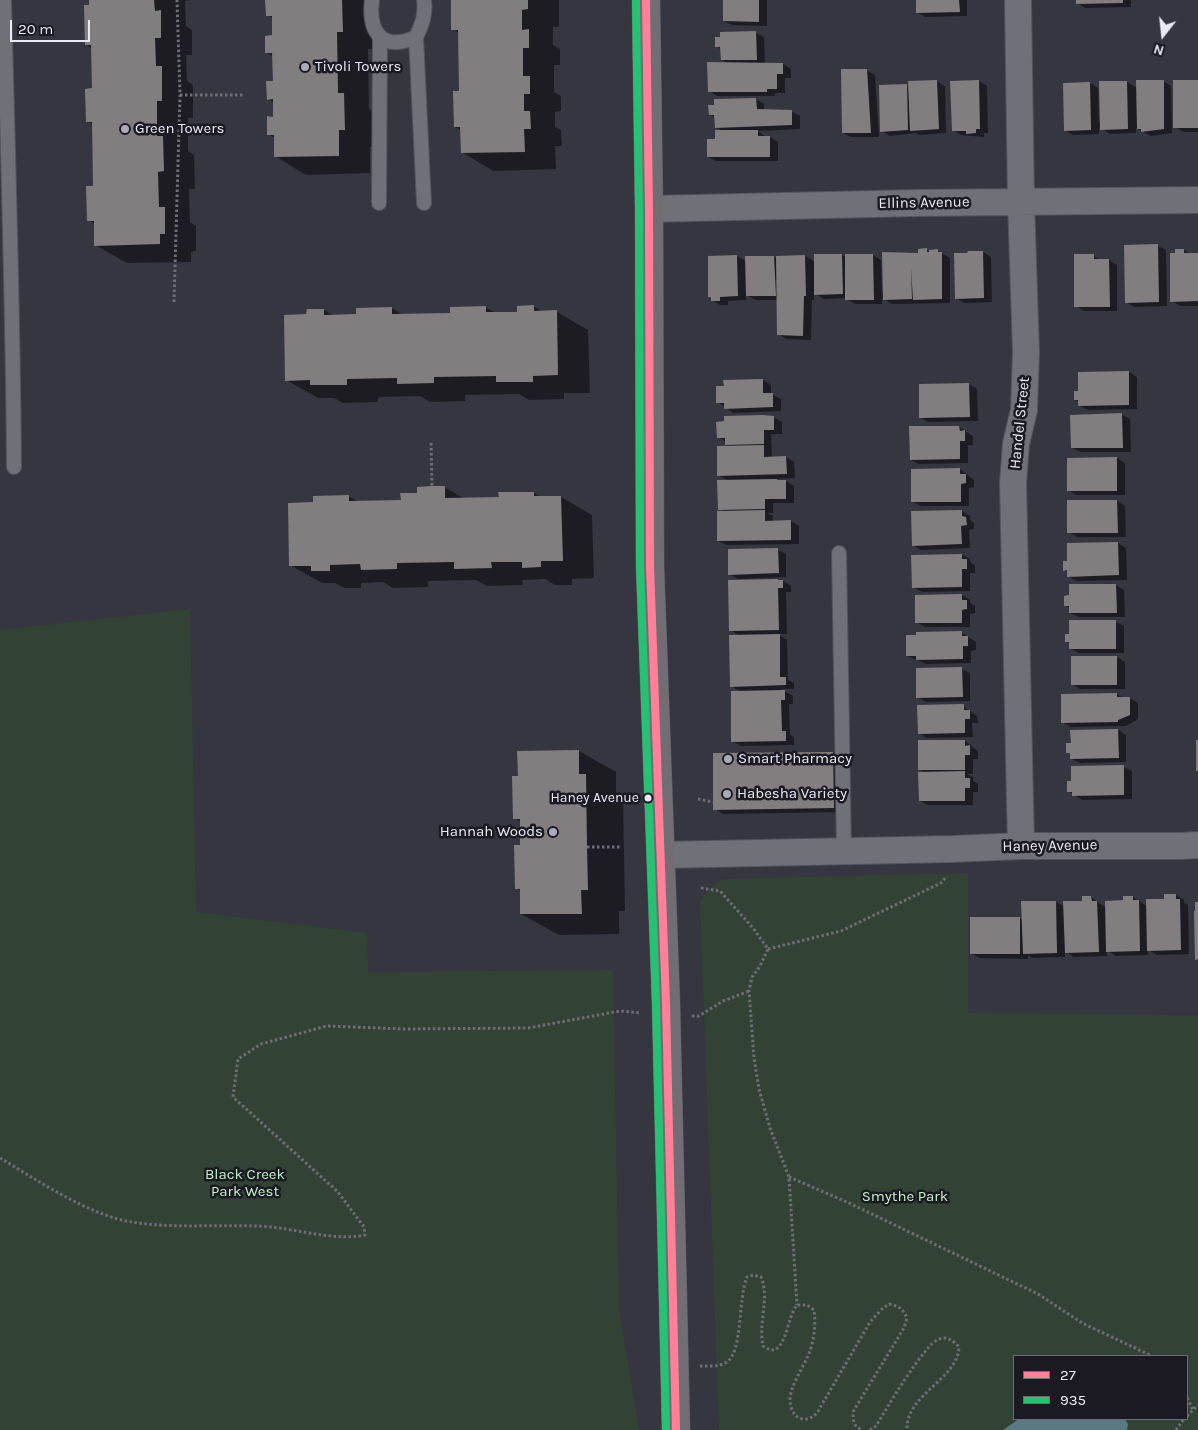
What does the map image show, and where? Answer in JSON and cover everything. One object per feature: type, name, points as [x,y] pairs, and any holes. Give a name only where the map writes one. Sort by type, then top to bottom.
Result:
[{"type":"main road","points":[[646,0],[649,209],[650,566],[666,1004],[676,1430]]},
{"type":"street","name":"Handel Street","points":[[1018,0],[1021,202],[1026,352],[1024,410],[1016,444],[1013,482],[1021,846]]},
{"type":"street","name":"Ellins Avenue","points":[[649,209],[1198,200]]},
{"type":"street","name":"Haney Avenue","points":[[661,855],[1021,846],[1198,845]]},
{"type":"lane","points":[[4,0],[3,102],[8,133],[14,467]]},
{"type":"lane","points":[[372,0],[371,8],[374,27],[380,37],[391,43],[405,42],[416,37]]},
{"type":"lane","points":[[424,0],[423,24],[416,37],[424,203]]},
{"type":"lane","points":[[379,203],[380,37]]},
{"type":"lane","points":[[839,553],[844,851]]},
{"type":"path","points":[[174,302],[180,95],[177,0]]},
{"type":"path","points":[[180,95],[245,95]]},
{"type":"path","points":[[431,443],[432,486]]},
{"type":"path","points":[[698,799],[714,802]]},
{"type":"path","points":[[587,847],[620,847]]},
{"type":"path","points":[[768,949],[841,931],[941,882],[947,876]]},
{"type":"path","points":[[701,888],[720,891],[753,928],[768,949]]},
{"type":"path","points":[[674,1367],[715,1366],[726,1363],[733,1356],[743,1286],[747,1277],[753,1274],[761,1277],[765,1286],[760,1334],[762,1346],[770,1350],[775,1350],[781,1346],[792,1312],[797,1305],[789,1177],[770,1128],[759,1089],[754,1058],[749,991],[752,977],[768,949]]},
{"type":"path","points":[[698,1016],[723,1001],[749,991]]},
{"type":"path","points":[[0,1158],[86,1207],[126,1220],[166,1224],[270,1227],[350,1238],[365,1235],[364,1227],[337,1191],[233,1097],[238,1059],[261,1044],[327,1026],[403,1029],[528,1028],[620,1011]]},
{"type":"path","points":[[789,1177],[849,1203],[1038,1294],[1082,1323],[1150,1355]]},
{"type":"path","points":[[797,1305],[807,1305],[814,1310],[816,1323],[809,1353],[790,1398],[791,1408],[796,1417],[804,1420],[812,1419],[817,1413],[870,1322],[889,1304],[903,1310],[907,1318],[904,1328],[854,1410],[852,1418],[855,1425],[863,1430]]},
{"type":"path","points":[[870,1430],[876,1426],[904,1382],[937,1339],[951,1340],[959,1347],[954,1364],[909,1414],[907,1430]]},
{"type":"path","points":[[1188,1400],[1193,1410]]},
{"type":"path","points":[[1188,1416],[1198,1405]]},
{"type":"path","points":[[1176,1430],[1184,1420]]},
{"type":"green space","name":"Black Creek Park West","points":[[190,609],[196,912],[367,933],[368,972],[613,970],[619,1310],[639,1430],[0,1430],[0,630]]},
{"type":"green space","name":"Smythe Park","points":[[968,873],[968,1013],[1198,1015],[1198,1430],[719,1430],[700,900],[710,888],[722,879]]},
{"type":"water","points":[[1018,1420],[1126,1420],[1128,1424],[1127,1430],[1003,1430]]},
{"type":"building","name":"Green Towers","points":[[89,0],[154,0],[155,11],[161,10],[161,38],[155,38],[156,66],[162,66],[162,101],[157,101],[157,136],[163,136],[164,171],[158,172],[159,207],[165,207],[165,234],[160,234],[160,244],[94,246],[94,221],[87,221],[86,186],[93,186],[92,122],[86,122],[85,89],[92,88],[91,45],[85,45],[84,5],[89,5]]},
{"type":"building","name":"Tivoli Towers","points":[[265,0],[342,0],[343,32],[337,32],[338,93],[344,93],[345,130],[339,130],[339,156],[274,157],[274,135],[267,135],[267,116],[273,117],[273,99],[267,100],[266,81],[273,81],[272,53],[265,53],[265,36],[272,35],[272,16],[266,16]]},
{"type":"building","points":[[451,0],[528,0],[528,9],[522,10],[522,30],[529,29],[529,48],[523,48],[523,76],[530,76],[530,94],[524,94],[524,111],[530,111],[531,129],[524,129],[525,152],[461,153],[460,127],[454,127],[453,91],[459,91],[458,30],[451,30]]},
{"type":"building","points":[[723,0],[759,0],[759,22],[723,21]]},
{"type":"building","points":[[916,0],[959,0],[960,12],[916,13]]},
{"type":"building","points":[[1076,0],[1123,0],[1123,3],[1076,4]]},
{"type":"building","points":[[756,31],[757,60],[721,60],[720,47],[715,47],[715,37],[720,37],[720,32]]},
{"type":"building","points":[[707,62],[783,63],[783,74],[777,74],[777,89],[767,89],[767,92],[708,92]]},
{"type":"building","points":[[841,69],[867,69],[871,133],[842,133]]},
{"type":"building","points":[[937,80],[939,129],[910,131],[908,81]]},
{"type":"building","points":[[979,80],[980,129],[976,129],[976,133],[966,134],[966,131],[952,131],[950,81]]},
{"type":"building","points":[[1136,80],[1164,80],[1164,129],[1141,132],[1141,129],[1137,129]]},
{"type":"building","points":[[1173,80],[1198,80],[1198,128],[1173,128]]},
{"type":"building","points":[[1099,81],[1127,81],[1128,129],[1100,130]]},
{"type":"building","points":[[1090,82],[1091,130],[1064,131],[1063,83]]},
{"type":"building","points":[[907,84],[908,130],[880,132],[879,85]]},
{"type":"building","points":[[756,98],[757,109],[792,110],[792,125],[715,128],[714,115],[709,115],[708,105],[714,105],[714,99]]},
{"type":"building","points":[[715,130],[758,130],[758,136],[770,136],[770,157],[707,157],[707,139],[715,139]]},
{"type":"building","points":[[1158,244],[1159,302],[1125,303],[1124,245]]},
{"type":"building","points":[[927,248],[927,252],[938,249],[938,252],[942,252],[942,299],[913,300],[911,268],[912,299],[883,300],[882,252],[918,253],[918,249]]},
{"type":"building","points":[[1175,249],[1184,249],[1184,253],[1198,253],[1198,301],[1170,302],[1170,253],[1175,253]]},
{"type":"building","points":[[968,251],[983,251],[984,298],[955,299],[954,253],[967,253]]},
{"type":"building","points":[[814,254],[842,254],[843,294],[814,295]]},
{"type":"building","points":[[845,254],[873,254],[874,300],[845,300]]},
{"type":"building","points":[[1074,254],[1094,254],[1094,259],[1109,259],[1110,307],[1074,307]]},
{"type":"building","points":[[737,255],[738,296],[720,297],[720,301],[711,301],[711,297],[708,297],[708,256]]},
{"type":"building","points":[[805,255],[806,296],[804,296],[803,336],[777,335],[776,256]]},
{"type":"building","points":[[745,256],[774,256],[776,296],[746,296]]},
{"type":"building","points":[[534,305],[534,311],[557,310],[558,375],[533,376],[533,382],[496,382],[496,376],[434,377],[434,383],[397,384],[397,378],[347,379],[347,385],[310,385],[310,380],[285,381],[284,315],[306,314],[307,309],[324,309],[324,315],[356,314],[356,308],[392,307],[392,314],[450,313],[450,307],[486,306],[486,312],[517,312],[517,306]]},
{"type":"building","points":[[1129,371],[1129,405],[1078,406],[1078,400],[1074,400],[1074,391],[1078,391],[1078,372]]},
{"type":"building","points":[[763,379],[763,393],[773,393],[773,407],[724,409],[724,403],[716,403],[716,386],[724,386],[723,380]]},
{"type":"building","points":[[969,383],[970,417],[919,418],[919,384]]},
{"type":"building","points":[[1122,413],[1123,448],[1071,448],[1070,415]]},
{"type":"building","points":[[724,416],[774,416],[774,430],[764,430],[764,444],[725,445],[725,438],[717,438],[716,422],[724,421]]},
{"type":"building","points":[[909,426],[959,426],[960,431],[965,430],[965,441],[960,441],[960,459],[910,460]]},
{"type":"building","points":[[764,445],[764,457],[786,456],[787,474],[717,476],[717,446]]},
{"type":"building","points":[[1117,457],[1117,491],[1067,491],[1067,458]]},
{"type":"building","points":[[960,468],[960,474],[966,474],[966,483],[961,484],[961,502],[911,502],[911,469]]},
{"type":"building","points":[[717,480],[786,480],[786,499],[765,499],[765,509],[718,510]]},
{"type":"building","points":[[445,486],[445,498],[499,497],[498,492],[534,492],[534,496],[561,496],[563,561],[541,561],[541,567],[522,568],[522,562],[491,562],[492,568],[454,569],[454,562],[397,563],[397,569],[361,570],[360,564],[330,565],[330,571],[311,571],[311,566],[289,566],[288,503],[313,502],[313,496],[349,495],[349,501],[401,500],[400,493],[417,493],[417,487]]},
{"type":"building","points":[[1067,500],[1117,500],[1118,533],[1067,533]]},
{"type":"building","points":[[765,510],[765,521],[791,520],[791,540],[717,541],[717,511]]},
{"type":"building","points":[[962,510],[962,516],[966,517],[967,525],[961,526],[962,544],[912,546],[911,511]]},
{"type":"building","points":[[1118,542],[1119,575],[1067,577],[1067,570],[1063,571],[1063,561],[1067,561],[1067,543]]},
{"type":"building","points":[[778,548],[779,573],[728,575],[728,549]]},
{"type":"building","points":[[962,554],[962,559],[967,559],[967,569],[962,569],[962,587],[912,588],[911,555]]},
{"type":"building","points":[[728,580],[783,580],[783,588],[778,588],[779,630],[729,631]]},
{"type":"building","points":[[1069,584],[1116,584],[1117,613],[1069,613],[1069,606],[1064,606],[1064,596],[1069,595]]},
{"type":"building","points":[[962,594],[962,600],[967,600],[967,609],[962,610],[962,623],[915,623],[915,595]]},
{"type":"building","points":[[1069,620],[1116,620],[1116,649],[1069,649],[1069,642],[1065,642],[1065,634],[1069,634]]},
{"type":"building","points":[[962,631],[962,636],[968,636],[968,646],[963,646],[963,659],[916,660],[916,656],[906,656],[906,635],[916,635],[916,632]]},
{"type":"building","points":[[780,634],[780,677],[786,677],[786,685],[730,687],[729,635]]},
{"type":"building","points":[[1071,656],[1117,656],[1117,685],[1071,685]]},
{"type":"building","points":[[962,667],[963,697],[916,698],[916,668]]},
{"type":"building","points":[[785,690],[785,700],[781,700],[782,731],[786,731],[786,741],[731,742],[731,691]]},
{"type":"building","points":[[1117,693],[1117,697],[1130,697],[1130,715],[1118,720],[1118,722],[1061,723],[1061,694]]},
{"type":"building","points":[[964,704],[964,710],[970,710],[970,719],[965,719],[965,733],[918,734],[917,705]]},
{"type":"building","points":[[1118,729],[1119,758],[1070,759],[1070,753],[1066,753],[1066,743],[1071,743],[1070,730]]},
{"type":"building","points":[[918,740],[965,740],[965,746],[970,745],[970,755],[965,755],[965,770],[918,770]]},
{"type":"building","points":[[1196,740],[1198,740],[1198,771],[1196,771]]},
{"type":"building","name":"Hannah Woods","points":[[579,750],[579,774],[586,774],[588,890],[581,890],[582,914],[520,914],[520,889],[515,889],[514,845],[520,845],[520,819],[513,819],[512,776],[518,776],[517,751]]},
{"type":"building","points":[[833,752],[834,808],[713,810],[713,753]]},
{"type":"building","points":[[1124,765],[1124,795],[1072,796],[1072,792],[1067,792],[1067,781],[1071,781],[1071,766]]},
{"type":"building","points":[[965,771],[965,778],[970,778],[970,788],[965,788],[965,801],[919,801],[918,772]]},
{"type":"building","points":[[1164,894],[1176,894],[1176,899],[1180,899],[1181,950],[1147,951],[1146,899],[1164,899]]},
{"type":"building","points":[[1082,896],[1091,896],[1092,901],[1097,901],[1099,952],[1065,953],[1063,901],[1082,901]]},
{"type":"building","points":[[1123,896],[1133,896],[1133,900],[1139,900],[1140,951],[1106,952],[1105,901],[1123,900]]},
{"type":"building","points":[[1021,901],[1056,901],[1057,953],[1023,954]]},
{"type":"building","points":[[1195,902],[1198,902],[1198,959],[1195,960],[1194,911]]},
{"type":"building","points":[[970,917],[1020,917],[1020,954],[970,954]]},
{"type":"transit line","name":"935","points":[[636,0],[639,209],[640,566],[656,1004],[666,1430]]},
{"type":"transit line","name":"27","points":[[646,0],[649,209],[650,566],[666,1004],[676,1430]]},
{"type":"place","name":"Tivoli Towers","points":[[305,67]]},
{"type":"place","name":"Green Towers","points":[[125,129]]},
{"type":"place","name":"Smart Pharmacy","points":[[728,759]]},
{"type":"place","name":"Habesha Variety","points":[[727,794]]},
{"type":"place","name":"Haney Avenue","points":[[648,798]]},
{"type":"place","name":"Hannah Woods","points":[[553,832]]}]
